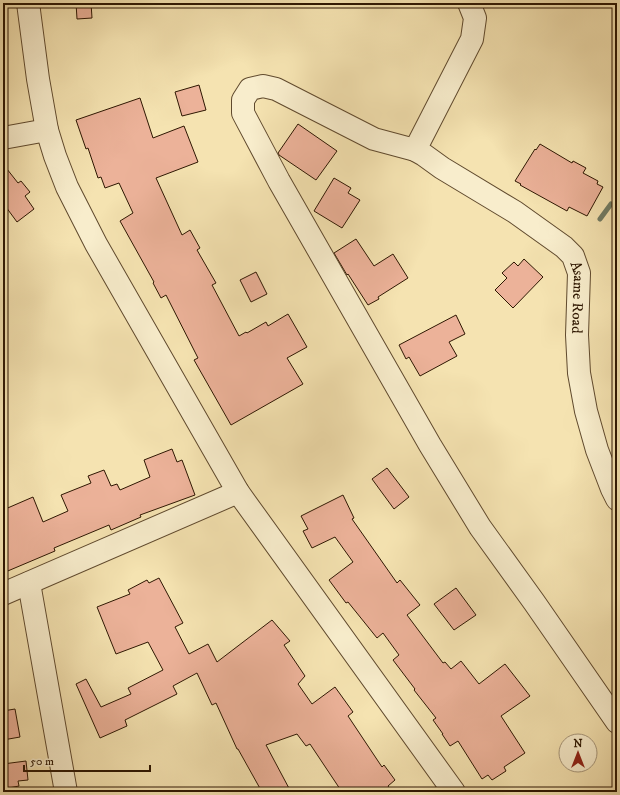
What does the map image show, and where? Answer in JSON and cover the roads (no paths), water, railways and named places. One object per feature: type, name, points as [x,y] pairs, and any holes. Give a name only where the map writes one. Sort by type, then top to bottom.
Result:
[{"type":"street","points":[[28,3],[38,79],[47,130],[67,187],[96,244],[238,492],[454,792]]},
{"type":"street","points":[[415,150],[472,39],[475,18],[469,3]]},
{"type":"street","name":"Asame Road","points":[[617,499],[597,450],[586,412],[579,372],[577,335],[579,273],[573,256],[564,247],[515,212],[415,150],[374,138],[276,89],[263,86],[250,89],[243,100],[243,113],[279,181],[430,445],[480,527],[617,722]]},
{"type":"street","points":[[3,138],[47,130]]},
{"type":"street","points":[[3,594],[238,492]]},
{"type":"street","points":[[29,583],[66,792]]},
{"type":"waterway","points":[[600,219],[611,204]]}]
